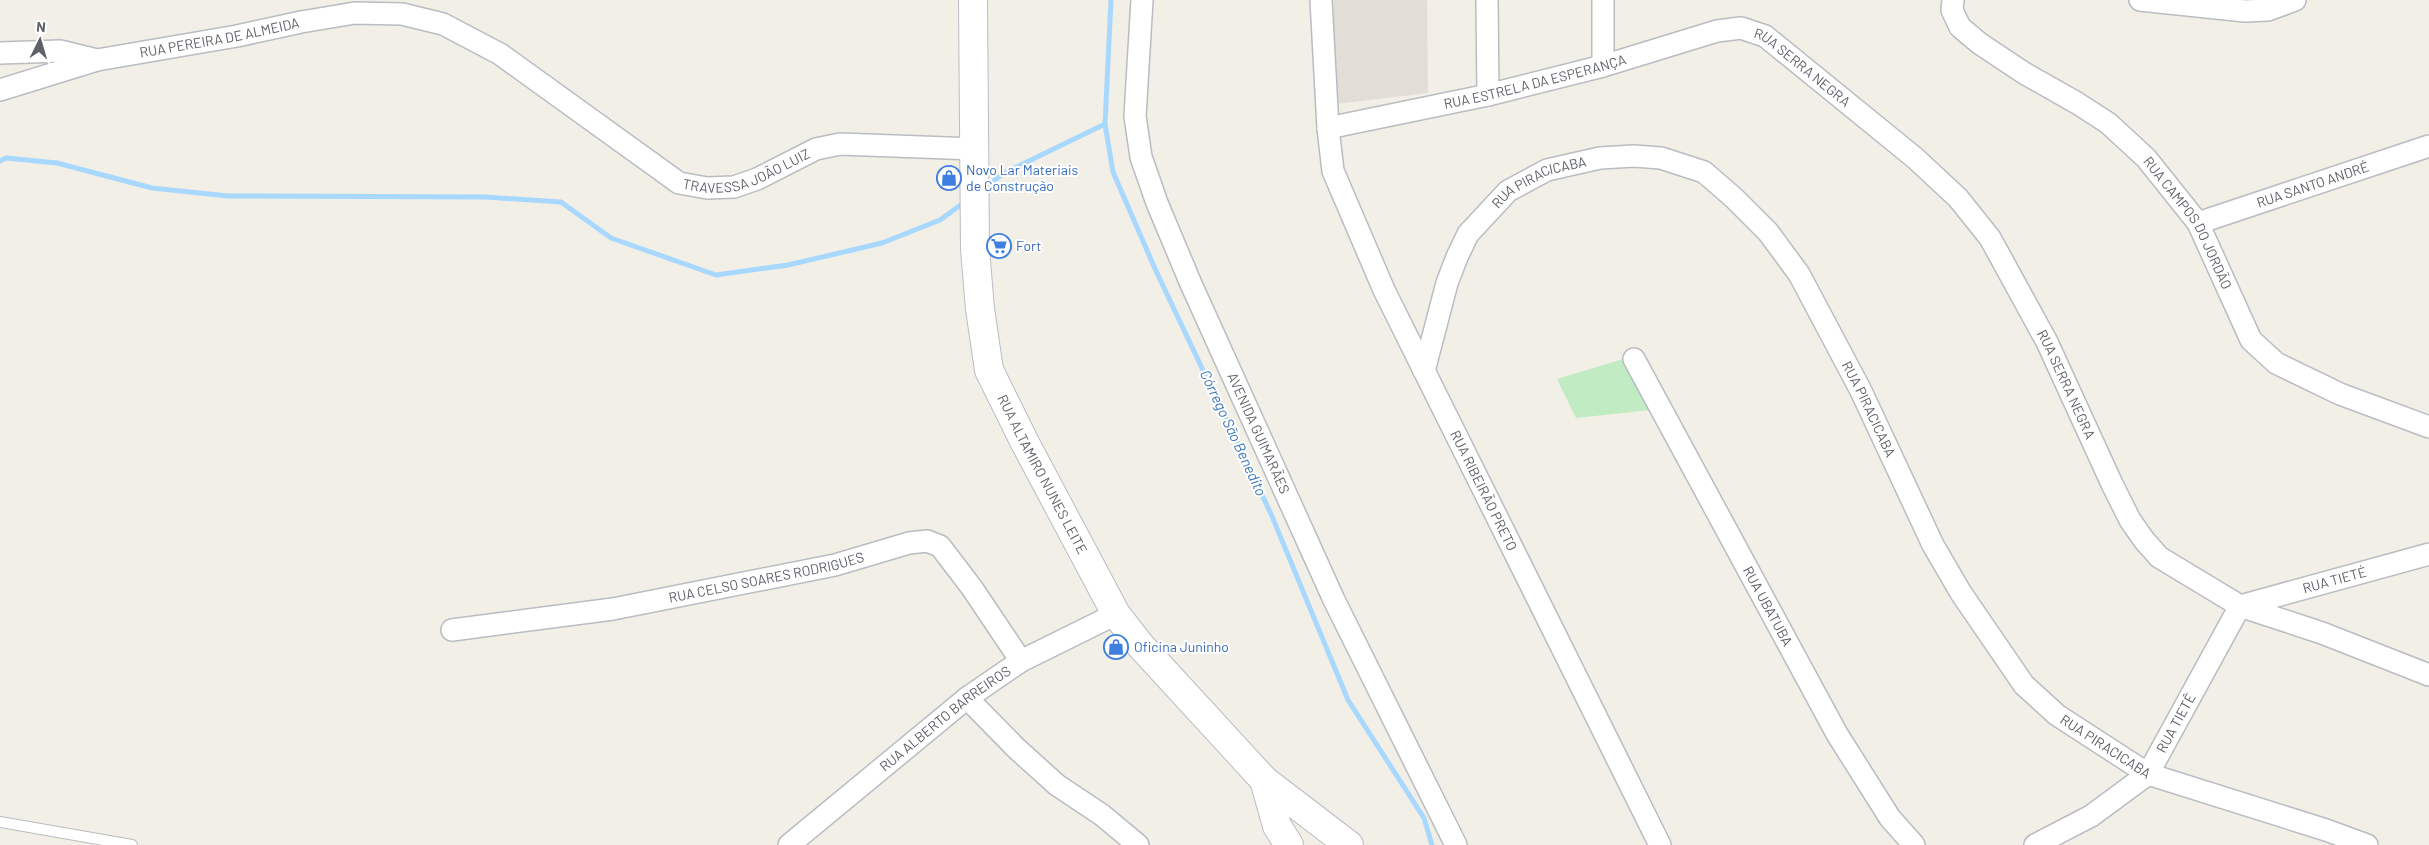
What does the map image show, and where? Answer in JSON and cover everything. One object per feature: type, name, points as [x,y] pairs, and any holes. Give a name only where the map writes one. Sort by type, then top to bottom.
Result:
[{"type":"main road","name":"RUA ALTAMIRO NUNES LEITE","points":[[973,0],[974,206],[980,309],[989,370],[1024,441],[1116,614],[1140,645],[1264,780],[1349,845]]},
{"type":"main road","points":[[1264,780],[1277,826],[1289,845]]},
{"type":"street","name":"AVENIDA GUIMARÃES","points":[[1142,0],[1135,116],[1141,157],[1157,203],[1191,284],[1334,600],[1456,845]]},
{"type":"street","name":"RUA RIBEIRÃO PRETO","points":[[1322,0],[1328,128],[1333,171],[1339,188],[1384,290],[1660,845]]},
{"type":"street","points":[[1487,0],[1488,95]]},
{"type":"street","points":[[1603,0],[1603,66]]},
{"type":"street","name":"RUA CAMPOS DO JORDÃO","points":[[1953,0],[1952,10],[1960,27],[1978,43],[2024,73],[2077,102],[2108,123],[2146,158],[2198,223],[2251,340],[2276,363],[2340,394],[2429,427]]},
{"type":"street","points":[[2140,0],[2245,11],[2268,10],[2295,0]]},
{"type":"street","name":"RUA PEREIRA DE ALMEIDA","points":[[0,90],[97,60],[354,13],[402,14],[443,24]]},
{"type":"street","name":"TRAVESSA JOÃO LUIZ","points":[[443,24],[500,54],[679,183],[707,188],[734,187],[757,179],[816,149],[840,144],[975,162]]},
{"type":"street","name":"RUA ESTRELA DA ESPERANÇA","points":[[1328,128],[1488,95],[1603,66],[1718,31],[1742,28]]},
{"type":"street","name":"RUA SERRA NEGRA","points":[[1742,28],[1765,36],[1915,158],[1958,198],[1990,238],[2047,342],[2112,484],[2144,540],[2159,557],[2240,606],[2322,633],[2429,675]]},
{"type":"street","points":[[0,53],[60,51],[97,60]]},
{"type":"street","name":"RUA SANTO ANDRÉ","points":[[2198,223],[2429,146]]},
{"type":"street","name":"RUA PIRACICABA","points":[[1424,371],[1447,283],[1456,257],[1468,234],[1508,191],[1547,170],[1600,158],[1634,156],[1661,158],[1704,172],[1734,198],[1768,232],[1799,274],[1861,391],[1933,545],[1961,593],[2024,685],[2057,715],[2148,774],[2326,830],[2367,845]]},
{"type":"street","name":"RUA UBATUBA","points":[[1634,359],[1838,734],[1890,818],[1914,845]]},
{"type":"street","name":"RUA CELSO SOARES RODRIGUES","points":[[452,630],[612,609],[836,565],[909,543],[927,541],[940,546],[972,588],[1021,661]]},
{"type":"street","name":"RUA TIETÉ","points":[[2240,606],[2429,554]]},
{"type":"street","name":"RUA TIETÊ","points":[[2036,845],[2091,816],[2148,774],[2240,606]]},
{"type":"street","name":"RUA ALBERTO BARREIROS","points":[[789,845],[967,698],[1021,661],[1116,614]]},
{"type":"street","points":[[967,698],[1016,748],[1057,785],[1102,815],[1127,842]]},
{"type":"lane","points":[[0,822],[132,845]]},
{"type":"shaded area","points":[[1333,0],[1427,0],[1428,93],[1336,104]]},
{"type":"green space","points":[[1630,357],[1660,409],[1576,418],[1557,379]]},
{"type":"waterway","name":"Córrego São Benedito","points":[[1111,0],[1105,124],[1113,172],[1156,271],[1271,514],[1348,700],[1424,818],[1432,845]]},
{"type":"waterway","points":[[983,189],[1004,173],[1105,124]]},
{"type":"waterway","points":[[0,161],[6,158],[57,163],[152,188],[228,196],[485,197],[561,202],[611,238],[716,275],[788,265],[882,243],[940,220],[966,201]]},
{"type":"place","name":"Novo Lar Materiais de Construção","points":[[949,178]]},
{"type":"place","name":"Fort","points":[[999,246]]},
{"type":"place","name":"Oficina Juninho","points":[[1116,647]]}]
